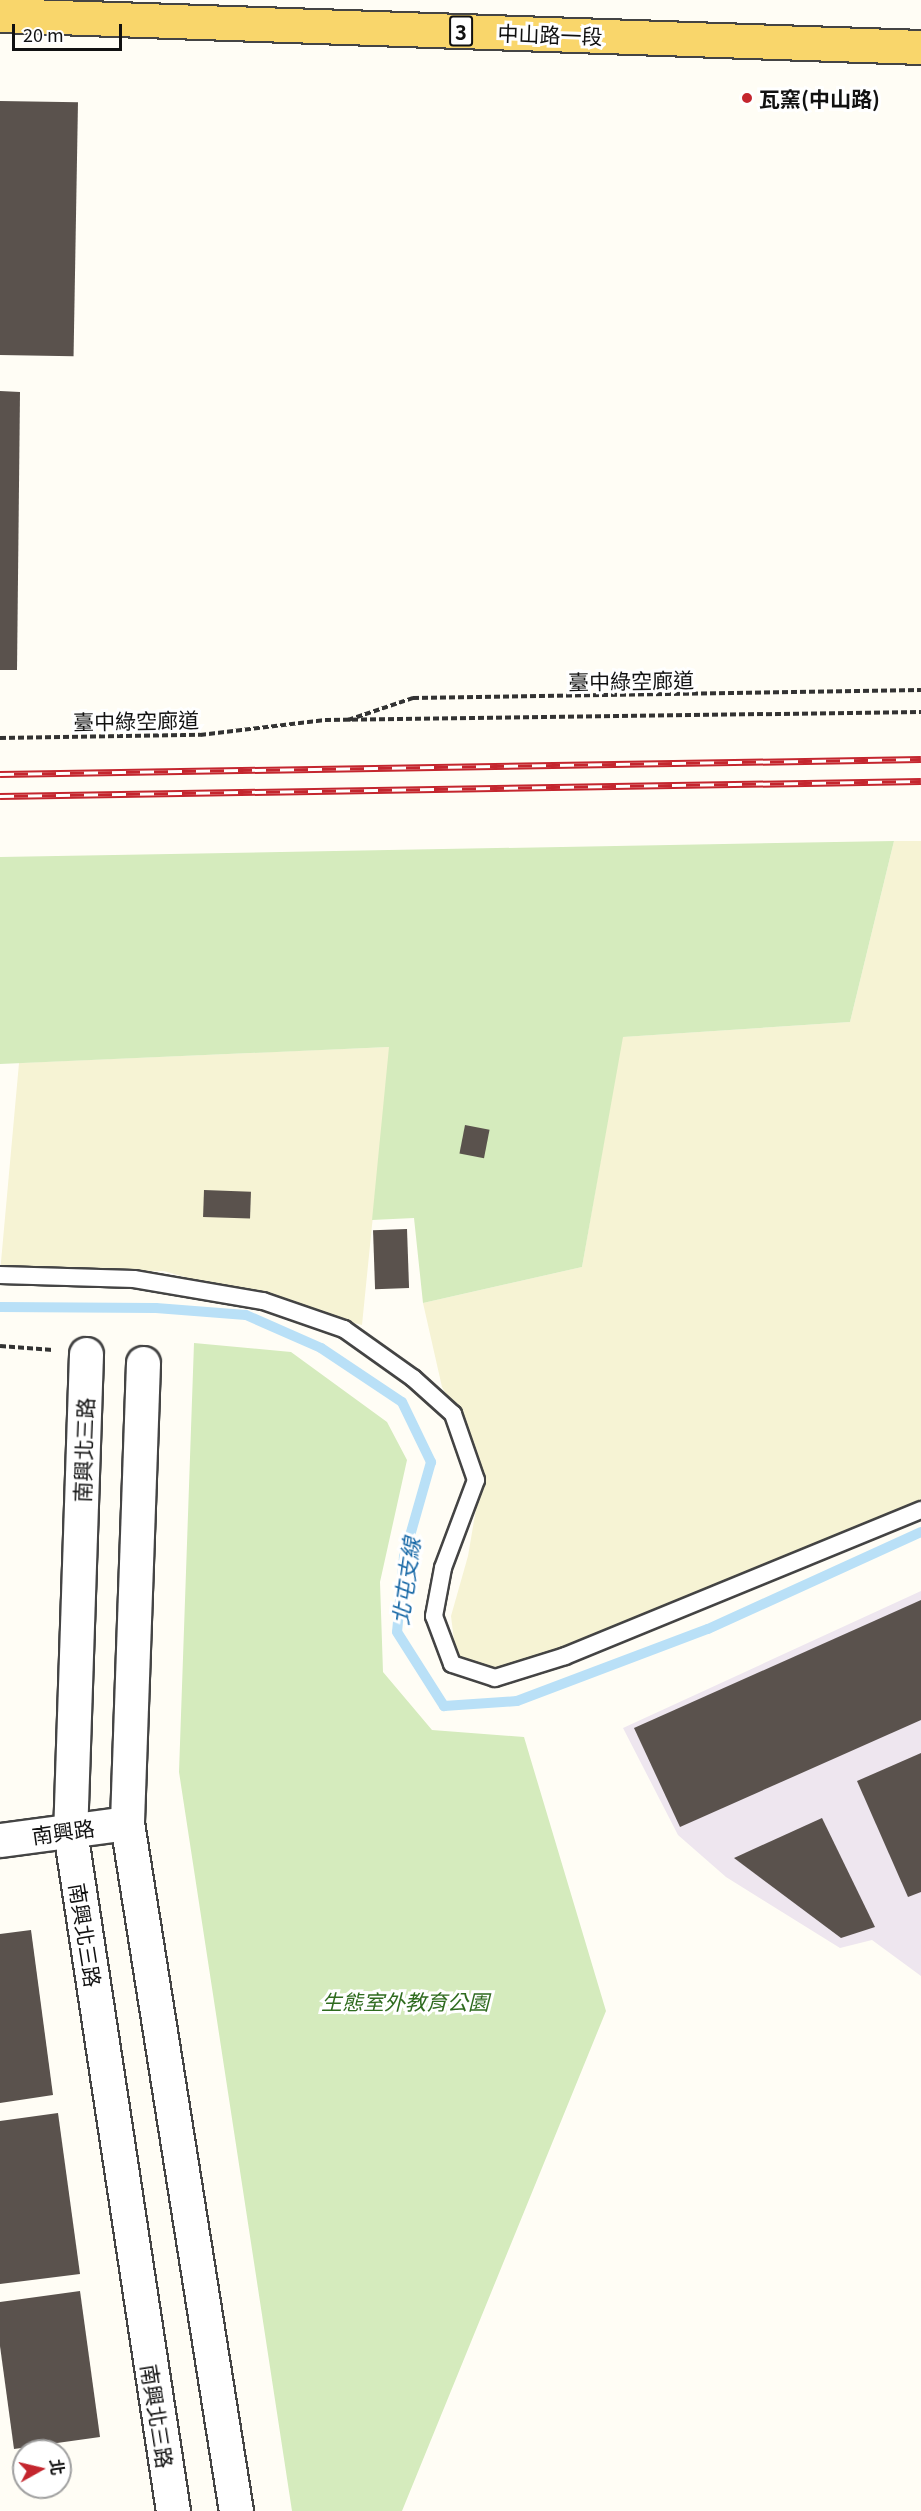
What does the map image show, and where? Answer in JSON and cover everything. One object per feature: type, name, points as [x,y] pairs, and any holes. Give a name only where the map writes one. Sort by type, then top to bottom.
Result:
[{"type":"main road","name":"中山路一段","points":[[0,15],[921,47]]},
{"type":"street","name":"南興北三路","points":[[87,1354],[70,1830],[173,2511]]},
{"type":"street","points":[[143,1363],[127,1822],[236,2511]]},
{"type":"street","name":"南興路","points":[[0,1840],[127,1822]]},
{"type":"lane","points":[[0,1275],[134,1279],[263,1300],[344,1329],[413,1378],[453,1414],[476,1480],[443,1568],[434,1616],[452,1664],[495,1678],[565,1656],[921,1510]]},
{"type":"path","name":"臺中綠空廊道","points":[[344,721],[413,698],[921,690]]},
{"type":"path","name":"臺中綠空廊道","points":[[0,738],[200,735],[325,720],[921,712]]},
{"type":"path","points":[[0,1346],[87,1354]]},
{"type":"shaded area","points":[[894,841],[921,841],[921,1505],[488,1680],[456,1657],[451,1616],[468,1556],[476,1509],[472,1439],[442,1387],[423,1303],[582,1267],[622,1037],[850,1022]]},
{"type":"shaded area","points":[[390,1047],[362,1325],[270,1302],[164,1271],[0,1273],[19,1063]]},
{"type":"shaded area","points":[[921,1591],[921,1976],[872,1940],[840,1948],[726,1877],[678,1835],[623,1728]]},
{"type":"green space","points":[[894,841],[850,1022],[623,1037],[582,1267],[423,1303],[414,1218],[372,1220],[389,1047],[0,1064],[0,857]]},
{"type":"green space","name":"生態室外教育公園","points":[[194,1343],[291,1352],[387,1422],[407,1460],[380,1582],[383,1672],[432,1730],[524,1737],[606,2011],[402,2511],[292,2511],[179,1772]]},
{"type":"building","points":[[0,101],[78,102],[74,356],[0,355]]},
{"type":"building","points":[[0,391],[20,392],[17,670],[0,670]]},
{"type":"building","points":[[465,1125],[490,1130],[484,1158],[459,1153]]},
{"type":"building","points":[[204,1190],[251,1192],[250,1219],[203,1217]]},
{"type":"building","points":[[407,1229],[409,1288],[375,1289],[373,1230]]},
{"type":"building","points":[[921,1600],[921,1720],[680,1827],[634,1728]]},
{"type":"building","points":[[921,1753],[921,1892],[908,1897],[857,1781]]},
{"type":"building","points":[[822,1818],[875,1927],[841,1938],[734,1858]]},
{"type":"building","points":[[31,1930],[53,2095],[0,2103],[0,1934]]},
{"type":"building","points":[[58,2113],[80,2274],[0,2284],[0,2121]]},
{"type":"building","points":[[80,2291],[100,2437],[72,2441],[72,2439],[13,2439],[0,2346],[0,2302]]},
{"type":"waterway","name":"北屯支線","points":[[0,1307],[156,1308],[246,1315],[321,1348],[402,1402],[431,1462],[404,1557],[397,1632],[444,1706],[517,1701],[708,1629],[921,1532]]},
{"type":"railway","points":[[0,774],[921,759]]},
{"type":"railway","points":[[0,796],[921,781]]},
{"type":"place","name":"瓦窯(中山路)","points":[[747,98]]}]
